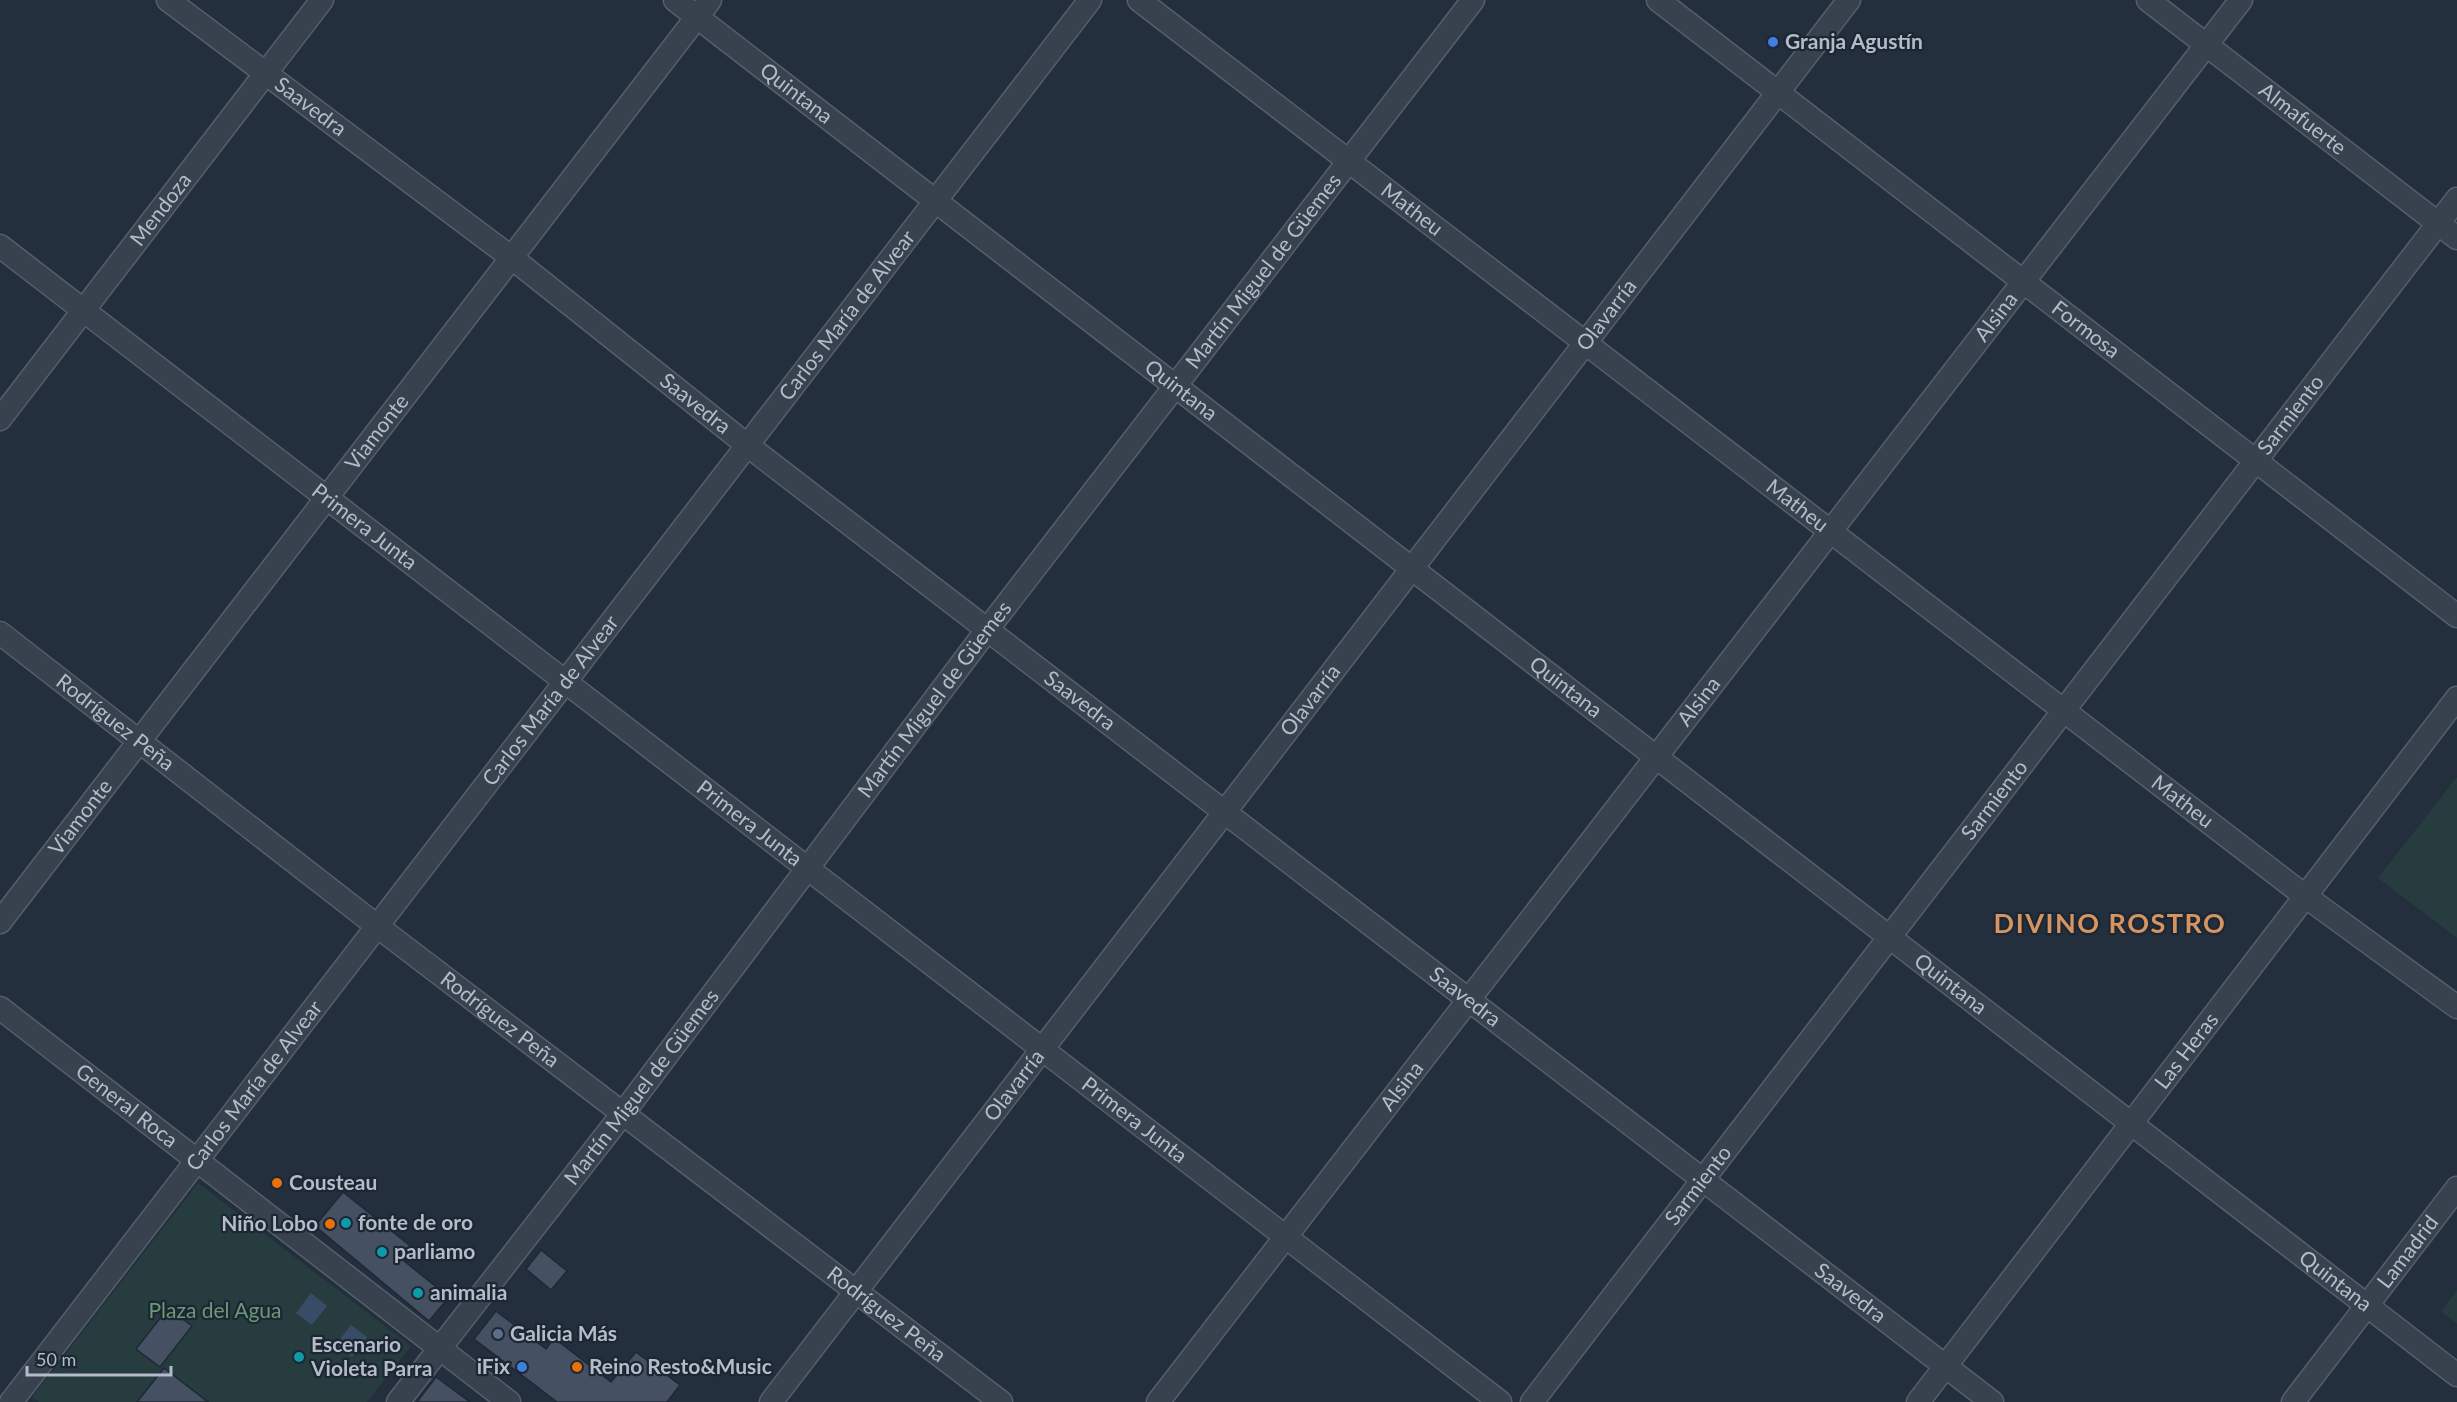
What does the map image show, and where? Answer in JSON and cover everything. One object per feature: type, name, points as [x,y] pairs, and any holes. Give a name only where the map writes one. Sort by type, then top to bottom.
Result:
[{"type":"street","name":"Saavedra","points":[[168,0],[512,258],[747,445],[1992,1402]]},
{"type":"street","name":"Mendoza","points":[[0,419],[322,0]]},
{"type":"street","name":"Quintana","points":[[675,0],[704,8],[936,201],[2457,1375]]},
{"type":"street","name":"Carlos María de Alvear","points":[[11,1402],[1090,0]]},
{"type":"street","name":"Matheu","points":[[1139,0],[2305,896],[2457,1007]]},
{"type":"street","name":"Martín Miguel de Güemes","points":[[398,1402],[624,1112],[987,630],[1473,0]]},
{"type":"street","name":"Formosa","points":[[1658,0],[2457,616]]},
{"type":"street","name":"Olavarría","points":[[771,1402],[1849,0]]},
{"type":"street","name":"Almafuerte","points":[[2148,0],[2457,238]]},
{"type":"street","name":"Alsina","points":[[1158,1402],[2241,0]]},
{"type":"street","name":"Viamonte","points":[[0,922],[704,8]]},
{"type":"street","name":"Sarmiento","points":[[1532,1402],[2457,199]]},
{"type":"street","name":"Primera Junta","points":[[0,246],[1041,1051],[1500,1402]]},
{"type":"street","name":"Rodríguez Peña","points":[[0,633],[377,926],[624,1112],[1001,1402]]},
{"type":"street","name":"Las Heras","points":[[1918,1402],[2457,698]]},
{"type":"street","name":"General Roca","points":[[0,1008],[509,1402]]},
{"type":"street","name":"Lamadrid","points":[[2293,1402],[2457,1188]]},
{"type":"street","points":[[0,1393],[11,1402]]},
{"type":"green space","points":[[2457,777],[2457,938],[2378,878]]},
{"type":"green space","name":"Plaza del Agua","points":[[198,1183],[411,1346],[367,1402],[39,1402],[32,1397]]},
{"type":"green space","points":[[2457,1290],[2457,1324],[2441,1311]]},
{"type":"water","points":[[311,1293],[327,1306],[312,1325],[296,1313]]},
{"type":"water","points":[[351,1325],[367,1337],[352,1357],[336,1344]]},
{"type":"building","points":[[343,1192],[414,1249],[404,1261],[449,1297],[429,1321],[315,1226]]},
{"type":"building","points":[[541,1250],[567,1271],[551,1290],[526,1269]]},
{"type":"building","points":[[168,1308],[192,1326],[160,1367],[136,1349]]},
{"type":"building","points":[[496,1311],[546,1349],[554,1338],[611,1382],[636,1352],[680,1385],[667,1402],[557,1402],[474,1339]]},
{"type":"building","points":[[164,1368],[208,1402],[137,1402]]},
{"type":"building","points":[[436,1377],[470,1402],[417,1402]]},
{"type":"place","name":"Granja Agustín","points":[[1773,42]]},
{"type":"place","name":"Cousteau","points":[[277,1183]]},
{"type":"place","name":"fonte de oro","points":[[346,1223]]},
{"type":"place","name":"Niño Lobo","points":[[330,1224]]},
{"type":"place","name":"parliamo","points":[[382,1252]]},
{"type":"place","name":"animalia","points":[[418,1293]]},
{"type":"place","name":"Galicia Más","points":[[498,1334]]},
{"type":"place","name":"Escenario Violeta Parra","points":[[299,1357]]},
{"type":"place","name":"iFix","points":[[522,1367]]},
{"type":"place","name":"Reino Resto&Music","points":[[577,1367]]},
{"type":"district","name":"DIVINO ROSTRO","points":[[2110,924]]}]
